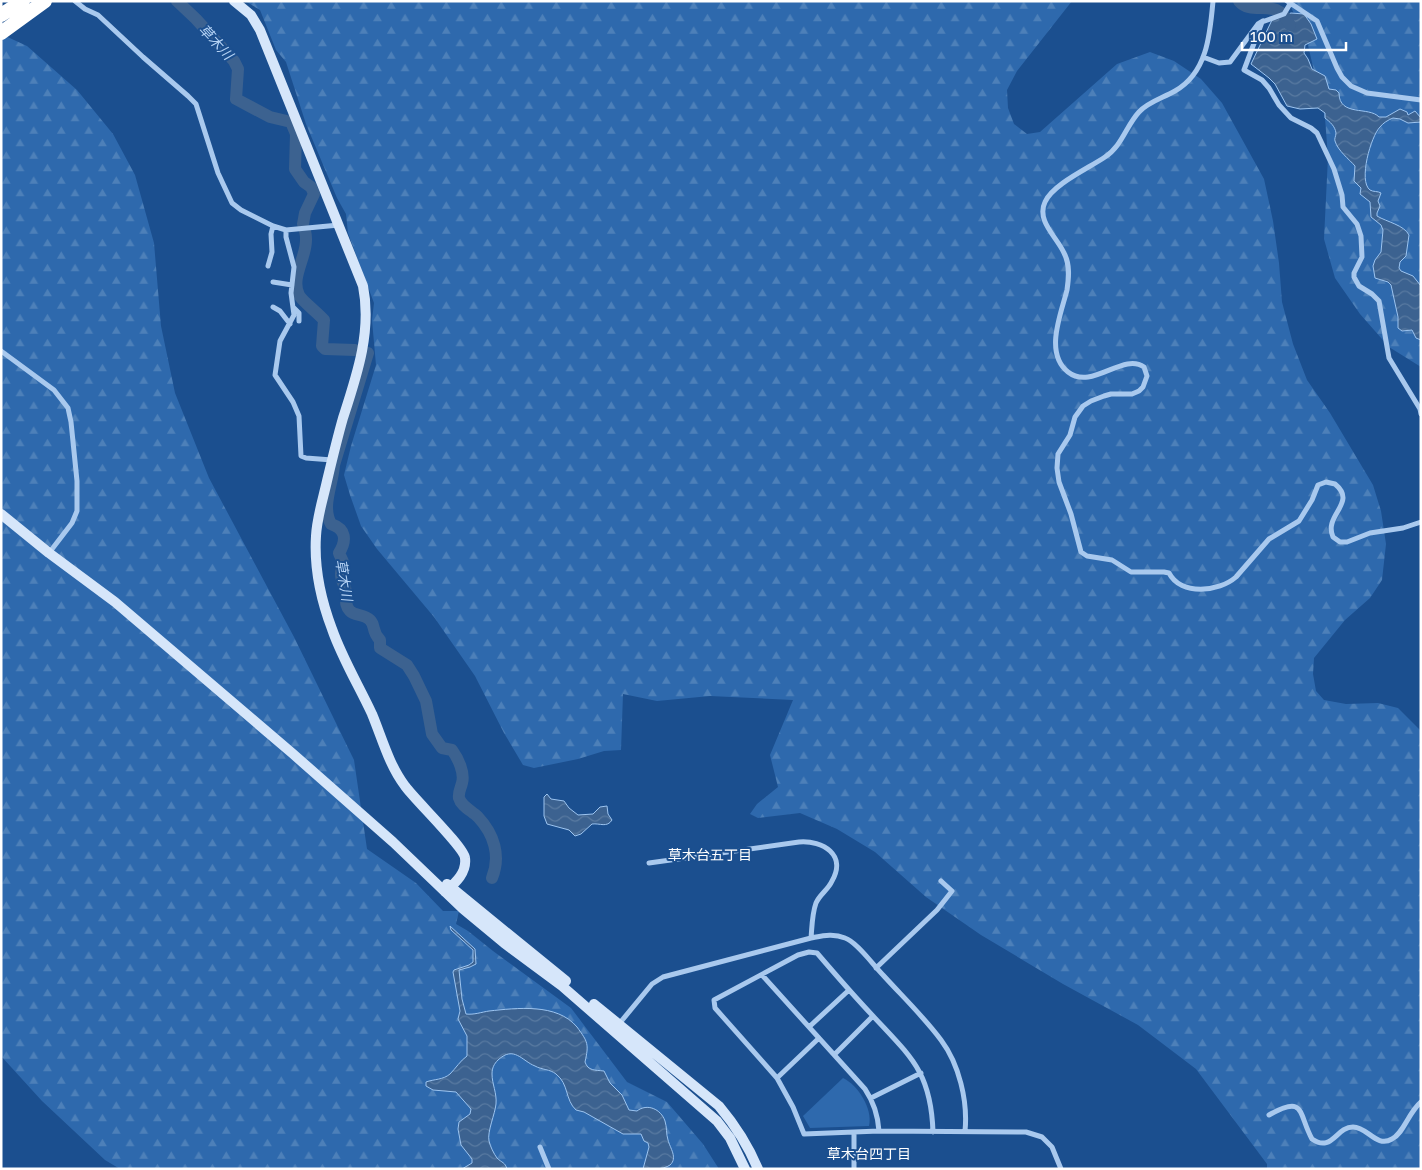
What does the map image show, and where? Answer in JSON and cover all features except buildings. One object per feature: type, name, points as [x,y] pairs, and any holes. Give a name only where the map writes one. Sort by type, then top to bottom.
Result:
[{"type":"highway","points":[[3,14],[23,1]]},
{"type":"highway","points":[[6,30],[45,1]]},
{"type":"street","points":[[75,1],[98,15],[196,104],[218,173],[232,203],[241,210],[273,226],[286,230],[339,225]]},
{"type":"street","points":[[234,1],[251,16],[260,30],[363,286],[366,322],[364,343],[319,514],[316,536],[318,568],[323,600],[332,629],[404,785],[462,849],[465,856],[465,868],[461,876],[448,890]]},
{"type":"street","points":[[1213,1],[1210,31],[1203,57],[1196,71],[1184,86],[1141,110],[1132,120],[1111,153],[1071,177],[1051,194],[1043,205],[1046,225],[1065,254],[1069,272],[1056,336],[1057,352],[1061,364],[1071,374],[1087,377],[1127,364],[1138,364],[1144,366],[1147,376],[1143,387],[1139,391],[1132,394],[1111,394],[1083,406],[1075,417],[1070,435],[1058,454],[1059,482],[1071,514],[1079,549],[1087,556],[1112,560],[1131,572],[1169,573],[1170,577],[1186,588],[1202,590],[1230,582],[1236,577],[1269,539],[1299,521],[1312,500],[1317,487],[1323,483],[1335,484],[1341,489],[1343,495],[1343,500],[1331,524],[1332,534],[1340,542],[1347,542],[1375,532],[1403,528],[1421,522]]},
{"type":"street","points":[[1203,57],[1227,64],[1258,24],[1284,14],[1289,2],[1317,21],[1337,68],[1342,77],[1351,86],[1367,93],[1421,100]]},
{"type":"street","points":[[1263,21],[1244,70],[1262,80],[1279,105],[1293,120],[1311,128],[1322,141],[1340,186],[1343,207],[1357,224],[1361,236],[1362,257],[1354,277],[1359,286],[1379,301],[1389,358],[1421,414]]},
{"type":"street","points":[[268,266],[272,252],[271,234],[273,226]]},
{"type":"street","points":[[286,230],[293,264],[291,296],[294,317],[280,342],[275,375],[300,416],[301,456],[332,460]]},
{"type":"street","points":[[273,282],[292,285]]},
{"type":"street","points":[[273,307],[280,311],[290,324]]},
{"type":"street","points":[[293,308],[299,313],[299,321]]},
{"type":"street","points":[[1,351],[54,390],[68,408],[77,481],[77,511],[72,523],[49,553]]},
{"type":"street","points":[[1,514],[49,553],[115,602],[284,746],[448,890],[616,1028],[718,1106],[734,1124],[758,1169]]},
{"type":"street","points":[[650,863],[807,841],[822,845],[835,857],[836,870],[832,882],[822,892],[815,906],[811,938]]},
{"type":"street","points":[[876,968],[937,910],[952,891],[940,881]]},
{"type":"street","points":[[616,1028],[652,984],[663,977],[811,938],[828,935],[846,938],[942,1040],[952,1058],[959,1078],[964,1101],[965,1131]]},
{"type":"street","points":[[932,1132],[932,1113],[929,1096],[915,1063],[817,953],[809,952],[798,955],[714,1000],[715,1008],[777,1078],[793,1107],[804,1134],[879,1131],[932,1132],[1026,1132],[1042,1136],[1052,1147],[1061,1169]]},
{"type":"street","points":[[762,975],[865,1089],[871,1098],[879,1131]]},
{"type":"street","points":[[809,1027],[849,990]]},
{"type":"street","points":[[834,1054],[873,1016]]},
{"type":"street","points":[[616,1028],[717,1121],[730,1138],[745,1169]]},
{"type":"street","points":[[777,1078],[819,1038]]},
{"type":"street","points":[[871,1098],[921,1074]]},
{"type":"street","points":[[1269,1115],[1284,1107],[1297,1108],[1304,1116],[1312,1139],[1322,1143],[1332,1140],[1346,1129],[1355,1127],[1363,1130],[1375,1139],[1388,1141],[1399,1134],[1409,1115],[1421,1102]]},
{"type":"street","points":[[854,1132],[854,1169]]},
{"type":"street","points":[[540,1147],[549,1169]]},
{"type":"green space","points":[[245,1],[1072,1],[1017,71],[1007,90],[1008,108],[1014,124],[1027,134],[1040,132],[1117,64],[1150,52],[1174,61],[1201,79],[1222,103],[1264,179],[1273,221],[1282,302],[1293,344],[1307,380],[1330,413],[1373,485],[1381,511],[1386,544],[1382,580],[1370,598],[1345,620],[1314,658],[1313,674],[1316,691],[1324,700],[1346,704],[1378,703],[1398,708],[1421,731],[1421,1169],[1267,1169],[1267,1164],[1196,1069],[1138,1025],[1063,984],[981,935],[926,897],[875,852],[837,829],[800,813],[758,818],[750,814],[757,804],[778,787],[770,755],[793,700],[710,696],[657,701],[623,694],[621,750],[604,751],[578,759],[534,768],[523,765],[504,733],[475,676],[434,617],[377,549],[361,526],[344,475],[376,365],[372,320],[374,303],[348,233],[346,214],[337,198],[306,124],[286,62],[276,50],[260,10]]},
{"type":"green space","points":[[1288,1],[1421,1],[1421,367],[1389,347],[1360,314],[1335,278],[1324,239],[1328,157],[1325,118],[1307,41]]},
{"type":"green space","points":[[1,34],[27,46],[77,90],[113,134],[135,175],[154,243],[161,326],[175,393],[209,478],[294,637],[354,760],[367,849],[416,883],[443,911],[459,911],[456,924],[571,1008],[627,1082],[667,1102],[703,1144],[719,1169],[120,1169],[105,1160],[42,1101],[1,1056]]},
{"type":"green space","points":[[843,1078],[854,1086],[863,1098],[869,1112],[869,1126],[810,1128],[803,1116]]},
{"type":"water","points":[[1291,13],[1304,14],[1311,24],[1317,39],[1305,45],[1304,53],[1312,69],[1325,76],[1329,89],[1336,90],[1339,93],[1340,100],[1344,105],[1379,117],[1386,117],[1400,109],[1407,112],[1408,115],[1415,111],[1421,118],[1421,122],[1408,123],[1393,118],[1381,126],[1376,132],[1367,158],[1365,178],[1370,190],[1381,193],[1378,201],[1380,206],[1377,216],[1399,226],[1409,235],[1406,256],[1400,262],[1399,268],[1401,271],[1413,276],[1421,286],[1421,340],[1416,338],[1412,330],[1402,331],[1398,328],[1398,317],[1391,285],[1388,282],[1375,278],[1373,266],[1381,252],[1383,230],[1381,225],[1371,217],[1370,202],[1360,194],[1361,188],[1354,181],[1355,166],[1336,145],[1336,133],[1333,126],[1325,118],[1325,113],[1318,108],[1300,109],[1287,106],[1275,84],[1251,64],[1272,20]]},
{"type":"water","points":[[547,794],[551,799],[564,801],[578,815],[593,814],[600,807],[607,806],[608,814],[612,820],[606,825],[592,824],[581,834],[575,836],[569,830],[547,824],[544,816],[544,797]]},
{"type":"water","points":[[450,926],[475,949],[476,964],[459,970],[462,999],[466,1014],[524,1008],[548,1011],[569,1019],[577,1027],[585,1040],[587,1047],[586,1065],[592,1070],[604,1071],[610,1083],[622,1095],[629,1110],[637,1111],[649,1107],[657,1110],[663,1117],[666,1123],[667,1138],[673,1153],[670,1165],[667,1167],[643,1169],[649,1147],[641,1134],[623,1134],[584,1112],[576,1110],[570,1102],[563,1082],[556,1074],[530,1064],[518,1056],[509,1054],[498,1060],[492,1070],[496,1104],[489,1137],[490,1145],[497,1158],[507,1169],[462,1169],[472,1163],[472,1159],[461,1145],[458,1129],[459,1122],[470,1114],[471,1109],[456,1092],[433,1090],[426,1086],[426,1082],[450,1074],[467,1056],[467,1036],[458,1019],[460,1011],[453,972],[473,962],[473,950],[451,930]]},
{"type":"waterway","name":"草木川","points":[[177,1],[234,61],[238,69],[236,99],[270,117],[291,122],[296,134],[295,169],[304,182],[311,187],[314,194],[305,213],[303,224]]},
{"type":"waterway","points":[[1239,1],[1248,7],[1275,9],[1283,15],[1290,25]]},
{"type":"waterway","name":"草木川","points":[[305,231],[305,248],[297,280],[299,295],[324,320],[322,346],[325,349],[355,350]]},
{"type":"waterway","name":"草木川","points":[[368,353],[334,465],[327,502],[328,517],[331,524],[340,529],[344,536],[339,553],[343,562],[341,577],[346,591],[346,604],[352,613],[370,620],[375,634],[380,640],[380,648],[407,665],[414,676],[426,701],[432,734],[442,748],[452,750],[457,757],[463,775],[459,794],[460,801],[478,817],[492,838],[496,854],[495,870],[492,878]]},
{"type":"district","name":"草木台五丁目","points":[[710,855]]},
{"type":"district","name":"草木台四丁目","points":[[869,1154]]}]
